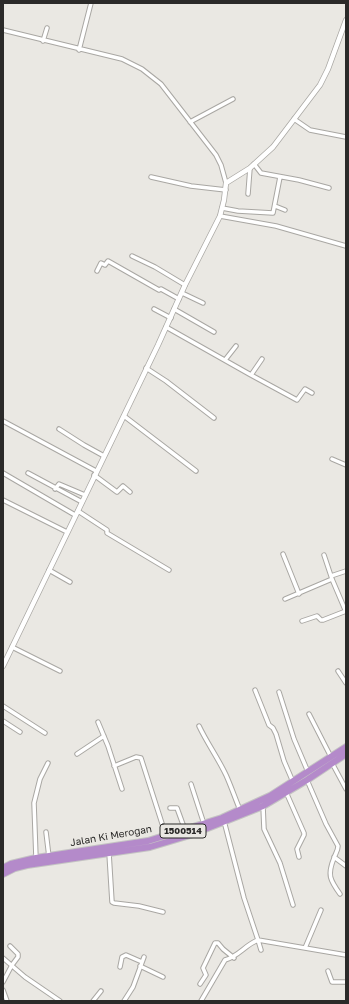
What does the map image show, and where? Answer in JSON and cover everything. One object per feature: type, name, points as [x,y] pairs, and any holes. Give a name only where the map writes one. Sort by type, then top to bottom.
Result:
[{"type":"highway","name":"Jalan Ki Merogan","points":[[3,868],[11,864],[36,858],[168,842],[263,806],[307,780],[346,747]]},
{"type":"highway","name":"Jalan Ki Merogan","points":[[3,874],[15,868],[27,865],[109,853],[135,847],[204,824],[270,796],[308,772],[346,754]]},
{"type":"street","points":[[79,50],[91,3]]},
{"type":"street","points":[[226,183],[250,168],[272,147],[320,85],[328,69],[346,20]]},
{"type":"street","points":[[43,41],[47,28]]},
{"type":"street","points":[[3,30],[122,60],[142,70],[161,84],[216,155],[221,164],[226,183],[226,190],[220,216],[185,285],[171,318],[3,666]]},
{"type":"street","points":[[190,122],[233,99]]},
{"type":"street","points":[[294,120],[310,130],[346,137]]},
{"type":"street","points":[[254,164],[261,173],[299,180],[329,188]]},
{"type":"street","points":[[248,194],[250,168]]},
{"type":"street","points":[[151,177],[190,186],[226,190]]},
{"type":"street","points":[[222,208],[238,212],[273,213],[280,177]]},
{"type":"street","points":[[275,206],[285,210]]},
{"type":"street","points":[[220,216],[276,226],[346,246]]},
{"type":"street","points":[[132,256],[156,266],[185,285]]},
{"type":"street","points":[[97,271],[101,263],[105,265],[108,261],[179,300]]},
{"type":"street","points":[[182,292],[203,303]]},
{"type":"street","points":[[154,309],[171,318]]},
{"type":"street","points":[[174,310],[214,332]]},
{"type":"street","points":[[166,327],[297,400],[305,389],[312,393]]},
{"type":"street","points":[[225,360],[236,346]]},
{"type":"street","points":[[250,375],[262,359]]},
{"type":"street","points":[[146,368],[166,381],[214,418]]},
{"type":"street","points":[[124,416],[196,471]]},
{"type":"street","points":[[3,421],[95,473],[118,492],[123,486],[130,492]]},
{"type":"street","points":[[59,429],[104,456]]},
{"type":"street","points":[[332,459],[346,466]]},
{"type":"street","points":[[3,473],[107,530],[107,533],[169,570]]},
{"type":"street","points":[[28,473],[55,489],[82,502]]},
{"type":"street","points":[[55,489],[59,484],[85,495]]},
{"type":"street","points":[[3,500],[67,532]]},
{"type":"street","points":[[283,554],[299,594]]},
{"type":"street","points":[[302,621],[317,616],[323,620],[346,611],[331,578],[324,555]]},
{"type":"street","points":[[49,570],[70,582]]},
{"type":"street","points":[[285,599],[299,594],[346,571]]},
{"type":"street","points":[[12,648],[60,671]]},
{"type":"street","points":[[3,653],[8,656]]},
{"type":"street","points":[[338,671],[346,683]]},
{"type":"street","points":[[255,690],[269,725],[274,728],[292,782]]},
{"type":"street","points":[[279,692],[296,745],[308,772]]},
{"type":"street","points":[[3,706],[45,733]]},
{"type":"street","points":[[309,714],[346,789]]},
{"type":"street","points":[[3,721],[20,732]]},
{"type":"street","points":[[98,722],[122,789]]},
{"type":"street","points":[[199,726],[227,777],[240,810]]},
{"type":"street","points":[[77,754],[104,736]]},
{"type":"street","points":[[114,766],[136,757],[141,758],[166,836]]},
{"type":"street","points":[[36,858],[34,803],[40,779],[48,763]]},
{"type":"street","points":[[307,780],[316,797],[326,824],[338,846],[330,877],[340,894]]},
{"type":"street","points":[[191,784],[204,824]]},
{"type":"street","points":[[286,792],[304,833],[304,836],[297,849],[299,857]]},
{"type":"street","points":[[263,806],[264,829],[280,862],[293,905]]},
{"type":"street","points":[[170,808],[177,808],[185,830]]},
{"type":"street","points":[[224,821],[244,898],[261,950]]},
{"type":"street","points":[[46,832],[49,856]]},
{"type":"street","points":[[109,853],[112,902],[114,904],[140,906],[163,912]]},
{"type":"street","points":[[334,857],[346,866]]},
{"type":"street","points":[[304,948],[321,910]]},
{"type":"street","points":[[201,1001],[225,960],[234,958],[249,944],[258,940],[346,955]]},
{"type":"street","points":[[200,984],[206,975],[204,968],[215,943],[221,945],[223,949],[234,958]]},
{"type":"street","points":[[3,982],[19,955],[10,946]]},
{"type":"street","points":[[120,967],[122,957],[126,955],[163,977]]},
{"type":"street","points":[[124,1001],[133,987],[144,956]]},
{"type":"street","points":[[3,958],[25,977],[60,1001]]},
{"type":"street","points":[[328,971],[332,982],[346,982]]},
{"type":"street","points":[[3,990],[7,1001]]},
{"type":"street","points":[[93,1001],[101,991]]}]
